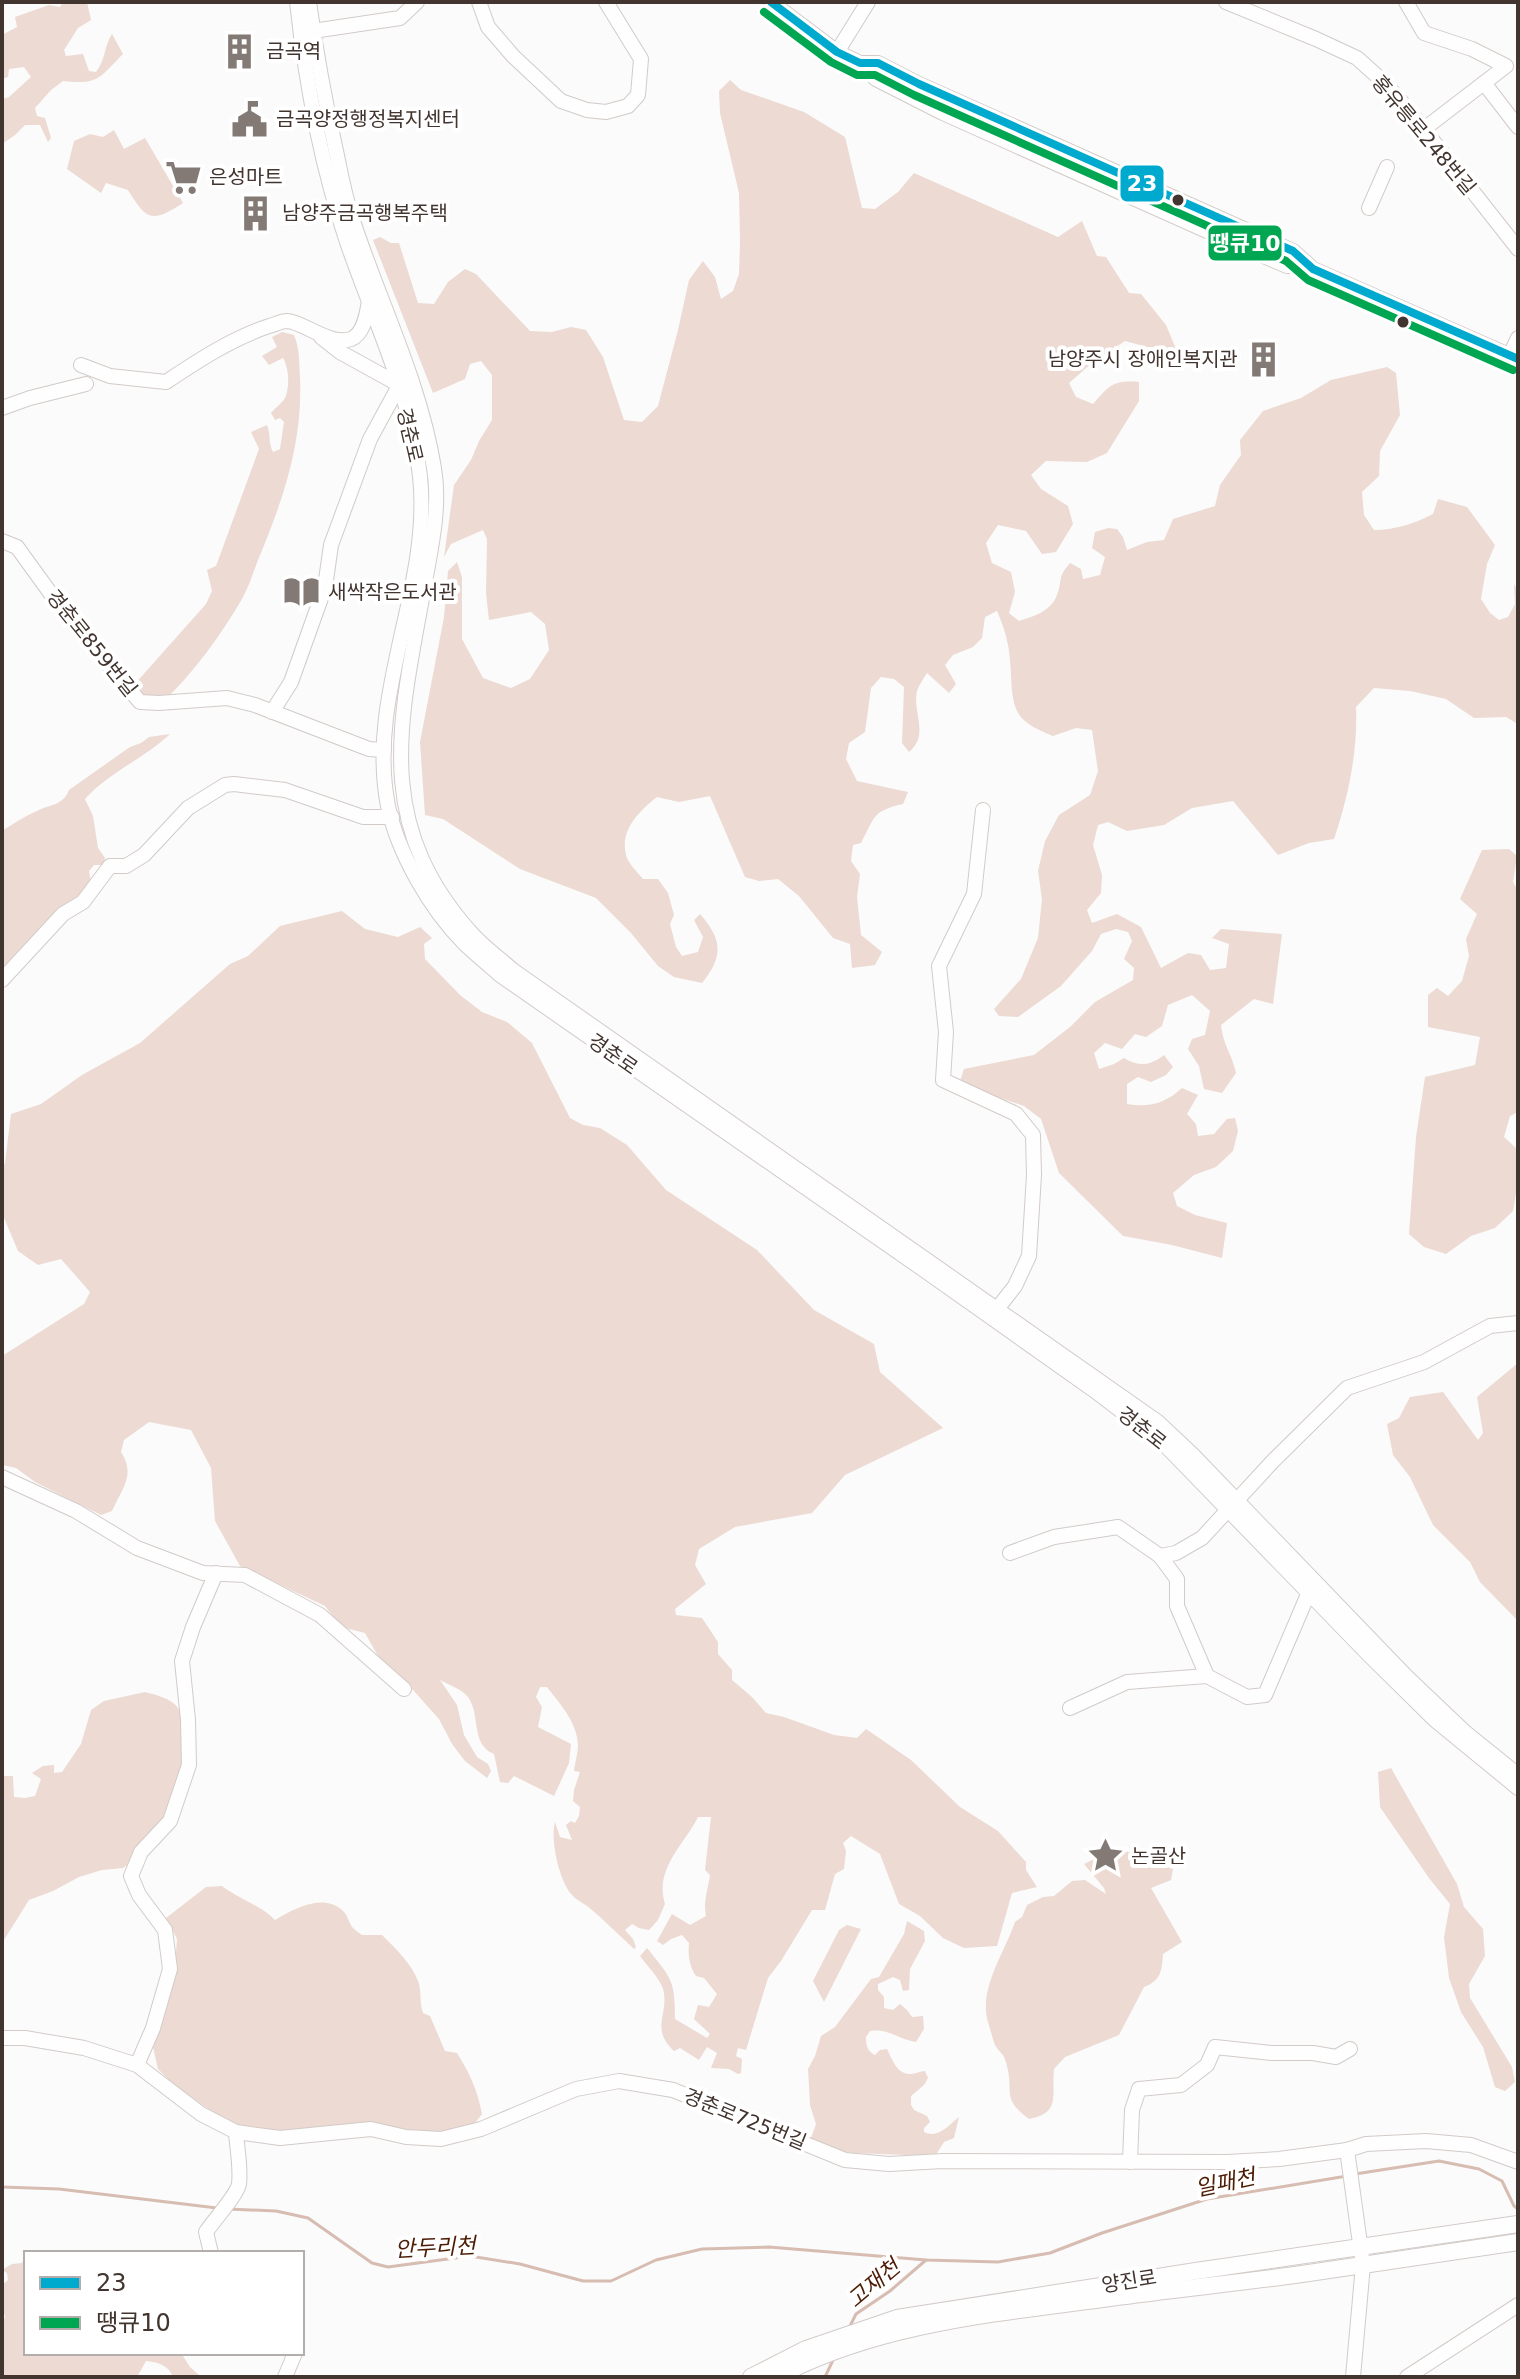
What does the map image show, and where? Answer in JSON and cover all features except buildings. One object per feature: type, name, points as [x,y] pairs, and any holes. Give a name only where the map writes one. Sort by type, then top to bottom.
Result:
[{"type":"main road","name":"양진로","points":[[751,2377],[806,2349],[897,2318],[1513,2225]]},
{"type":"main road","name":"양진로","points":[[783,2374],[848,2347],[887,2335],[1010,2311],[1518,2242]]},
{"type":"street","name":"경춘로","points":[[297,2],[310,99],[326,176],[370,301],[405,383],[421,410],[434,470],[436,512],[405,690],[400,778],[410,827],[427,871],[447,904],[475,937],[514,971],[1158,1422],[1193,1455],[1233,1506],[1309,1592],[1435,1720],[1518,1788]]},
{"type":"street","name":"경춘로","points":[[309,2],[324,97],[351,218],[405,383],[420,476],[422,518],[389,698],[384,772],[392,817],[414,873],[434,906],[462,941],[491,967],[1095,1391],[1163,1443],[1233,1506],[1466,1733],[1518,1775]]},
{"type":"street","points":[[313,31],[400,18],[417,2]]},
{"type":"street","points":[[479,2],[488,27],[513,56],[561,101],[587,110],[606,112],[628,106],[638,95],[641,59],[606,2]]},
{"type":"street","points":[[771,2],[837,52],[860,63],[876,79],[943,113],[1254,252],[1287,266],[1307,266],[1514,357],[1518,338]]},
{"type":"street","points":[[837,52],[868,2]]},
{"type":"street","name":"홍유릉로248번길","points":[[1226,2],[1357,58],[1386,84],[1424,129],[1518,249]]},
{"type":"street","points":[[1406,2],[1424,33],[1472,49],[1512,69]]},
{"type":"street","points":[[1424,129],[1484,83],[1512,69]]},
{"type":"street","points":[[1484,83],[1518,127]]},
{"type":"street","points":[[1369,208],[1387,167]]},
{"type":"street","points":[[81,365],[110,376],[166,382],[211,352],[256,331],[288,321],[318,334],[343,340],[357,335],[370,301]]},
{"type":"street","points":[[272,712],[291,682],[325,587],[331,545],[370,439],[405,383],[340,352],[318,334]]},
{"type":"street","points":[[2,408],[86,384]]},
{"type":"street","name":"경춘로859번길","points":[[2,541],[17,547],[67,616],[140,702],[227,698],[255,705],[369,749],[384,750]]},
{"type":"street","points":[[2,980],[63,914],[83,902],[110,866],[126,866],[144,855],[188,808],[225,785],[285,790],[363,817],[392,817]]},
{"type":"street","points":[[983,810],[974,894],[939,966],[946,1032],[943,1080],[1016,1114],[1033,1135],[1029,1256],[1015,1286],[997,1309]]},
{"type":"street","points":[[1160,1556],[1176,1553],[1202,1538],[1273,1461],[1347,1388],[1424,1362],[1490,1326],[1518,1323]]},
{"type":"street","points":[[2,1477],[76,1511],[137,1548],[203,1573],[245,1575],[320,1615],[404,1689]]},
{"type":"street","points":[[1010,1553],[1054,1537],[1118,1527],[1160,1556],[1177,1579],[1177,1606],[1207,1676]]},
{"type":"street","points":[[137,2065],[153,2028],[170,1969],[165,1930],[139,1895],[131,1876],[141,1852],[170,1821],[189,1765],[182,1661],[216,1573]]},
{"type":"street","points":[[1070,1708],[1127,1682],[1207,1676],[1247,1697],[1265,1695],[1309,1592]]},
{"type":"street","name":"경춘로725번길","points":[[2,2038],[25,2038],[84,2048],[137,2065],[201,2114],[236,2132],[280,2138],[371,2129],[406,2137],[441,2139],[481,2129],[576,2089],[619,2081],[673,2090],[845,2160],[889,2164],[943,2161],[1227,2162],[1347,2153],[1366,2144],[1426,2141],[1471,2145],[1518,2162]]},
{"type":"street","points":[[1130,2162],[1132,2110],[1139,2089],[1181,2085],[1207,2065],[1215,2047],[1336,2057],[1350,2049]]},
{"type":"street","points":[[211,2251],[206,2232],[239,2186],[236,2132]]},
{"type":"street","points":[[1347,2153],[1363,2265],[1353,2377]]},
{"type":"street","points":[[1407,2377],[1518,2305]]},
{"type":"street","points":[[285,2377],[294,2355]]},
{"type":"shaded area","points":[[63,2],[87,2],[91,20],[78,28],[64,50],[66,56],[83,54],[89,71],[96,72],[112,34],[123,54],[98,78],[84,82],[63,81],[35,108],[37,116],[45,118],[51,138],[48,142],[40,125],[25,125],[2,144],[2,99],[9,97],[31,77],[24,67],[9,69],[8,77],[2,79],[2,35],[17,27],[15,17],[49,5],[60,7]]},
{"type":"shaded area","points":[[730,80],[741,90],[804,112],[845,137],[862,208],[875,209],[898,192],[914,173],[1058,237],[1082,221],[1097,256],[1106,257],[1129,293],[1141,294],[1166,325],[1176,349],[1155,349],[1125,341],[1069,383],[1076,397],[1093,404],[1113,385],[1139,382],[1139,401],[1107,453],[1087,462],[1046,461],[1031,475],[1041,489],[1068,506],[1073,524],[1056,552],[1042,554],[1026,531],[998,525],[986,543],[992,563],[1011,572],[1015,592],[1009,613],[1019,621],[1051,605],[1070,563],[1081,569],[1083,579],[1100,575],[1105,557],[1092,548],[1095,532],[1117,529],[1127,550],[1147,542],[1164,540],[1173,519],[1215,506],[1220,485],[1241,455],[1240,440],[1263,411],[1301,398],[1331,380],[1387,367],[1396,373],[1400,415],[1380,451],[1379,476],[1362,492],[1364,515],[1374,530],[1381,530],[1404,526],[1433,514],[1438,499],[1467,507],[1495,545],[1487,564],[1481,599],[1499,620],[1508,617],[1515,604],[1514,584],[1518,591],[1518,724],[1506,717],[1474,718],[1446,699],[1410,691],[1374,688],[1356,707],[1351,774],[1334,839],[1309,843],[1278,855],[1233,801],[1192,808],[1164,825],[1127,831],[1108,822],[1098,825],[1093,845],[1102,875],[1101,893],[1087,910],[1092,923],[1117,914],[1141,927],[1161,968],[1188,953],[1201,955],[1210,970],[1226,968],[1229,944],[1212,938],[1221,929],[1282,934],[1273,1004],[1254,999],[1221,1025],[1236,1073],[1222,1093],[1204,1089],[1199,1066],[1188,1049],[1192,1039],[1205,1035],[1210,1011],[1192,995],[1168,1005],[1162,1026],[1146,1037],[1135,1034],[1122,1049],[1105,1043],[1094,1053],[1099,1069],[1124,1058],[1144,1064],[1164,1055],[1173,1067],[1166,1075],[1151,1082],[1138,1077],[1127,1084],[1127,1104],[1157,1103],[1182,1088],[1198,1095],[1187,1114],[1196,1124],[1198,1136],[1214,1134],[1227,1119],[1235,1118],[1238,1131],[1233,1151],[1216,1167],[1194,1175],[1173,1193],[1177,1206],[1195,1215],[1227,1223],[1222,1258],[1123,1236],[1059,1173],[1041,1119],[1024,1106],[959,1084],[964,1069],[1034,1055],[1070,1027],[1095,1002],[1133,980],[1134,968],[1124,959],[1132,941],[1128,932],[1116,929],[1101,934],[1092,951],[1061,986],[1018,1017],[999,1016],[994,1009],[1021,979],[1038,938],[1042,899],[1038,871],[1045,841],[1059,815],[1090,795],[1098,771],[1092,730],[1076,728],[1053,736],[1020,716],[1013,699],[1007,641],[997,611],[985,617],[982,638],[973,647],[953,655],[945,665],[956,684],[949,693],[927,673],[923,679],[916,699],[918,738],[909,752],[902,743],[904,687],[894,679],[881,677],[871,688],[865,732],[849,743],[846,759],[857,781],[908,792],[903,804],[880,813],[872,821],[861,843],[853,845],[851,861],[860,874],[857,897],[861,935],[882,952],[875,965],[852,968],[850,944],[833,938],[799,896],[778,879],[759,881],[745,877],[710,796],[679,802],[657,797],[637,816],[625,840],[627,858],[634,869],[643,879],[658,879],[668,893],[674,915],[670,924],[676,947],[682,956],[698,952],[703,937],[694,920],[700,914],[713,932],[717,956],[702,983],[674,977],[658,966],[596,898],[520,869],[443,819],[425,815],[420,742],[444,617],[448,571],[457,562],[462,577],[462,639],[483,678],[511,688],[530,679],[549,650],[545,624],[531,612],[489,620],[487,539],[483,530],[451,544],[444,557],[454,485],[492,420],[492,375],[481,361],[470,364],[465,379],[433,393],[373,240],[380,237],[391,243],[399,243],[418,303],[434,304],[448,282],[465,269],[476,274],[530,331],[552,332],[571,327],[586,330],[603,357],[624,420],[642,422],[658,406],[689,280],[703,261],[715,277],[721,299],[733,291],[739,274],[739,193],[720,113],[719,91]]},
{"type":"shaded area","points":[[114,130],[124,149],[145,138],[183,203],[164,214],[151,216],[140,208],[128,190],[106,183],[101,193],[67,169],[74,141],[90,134],[103,137]]},
{"type":"shaded area","points":[[282,332],[294,335],[297,346],[300,401],[290,471],[267,538],[244,594],[206,653],[164,701],[143,698],[133,686],[206,604],[212,591],[207,570],[216,566],[259,449],[251,432],[267,425],[273,452],[280,449],[284,422],[280,418],[275,420],[271,413],[285,398],[288,372],[283,358],[269,365],[262,356],[277,347],[272,337]]},
{"type":"shaded area","points":[[170,734],[94,789],[85,799],[93,816],[98,848],[105,858],[103,865],[94,865],[89,871],[91,882],[2,975],[2,831],[28,815],[60,802],[69,790],[130,747],[149,737]]},
{"type":"shaded area","points":[[1509,849],[1517,856],[1513,882],[1518,891],[1518,1112],[1510,1116],[1504,1137],[1518,1150],[1518,1181],[1513,1211],[1495,1228],[1471,1236],[1446,1254],[1424,1247],[1409,1234],[1416,1137],[1425,1077],[1475,1065],[1480,1037],[1428,1027],[1428,995],[1437,988],[1448,996],[1462,981],[1469,956],[1466,939],[1477,914],[1460,899],[1482,850]]},
{"type":"shaded area","points":[[342,911],[365,929],[398,937],[420,927],[432,938],[424,944],[425,959],[460,995],[482,1012],[507,1022],[532,1043],[570,1118],[583,1125],[600,1128],[627,1145],[666,1190],[757,1250],[814,1310],[874,1344],[880,1372],[943,1428],[845,1475],[812,1513],[735,1527],[699,1549],[695,1565],[706,1584],[675,1609],[676,1615],[702,1618],[718,1642],[718,1654],[732,1670],[732,1680],[766,1713],[834,1735],[857,1738],[866,1729],[911,1760],[960,1807],[998,1831],[1026,1862],[1026,1870],[1037,1887],[1012,1893],[997,1946],[964,1948],[943,1938],[920,1916],[899,1904],[880,1854],[851,1836],[843,1843],[846,1851],[844,1869],[835,1874],[825,1910],[812,1910],[768,1978],[746,2050],[738,2048],[736,2056],[742,2059],[741,2073],[711,2068],[717,2053],[707,2047],[699,2060],[680,2048],[674,2051],[661,2027],[663,1989],[640,1956],[647,1948],[670,1980],[675,2019],[707,2038],[710,2034],[694,2019],[698,2005],[709,2007],[717,1994],[704,1978],[696,1976],[690,1960],[689,1943],[682,1935],[663,1945],[657,1941],[672,1914],[690,1925],[706,1916],[705,1900],[710,1875],[705,1870],[711,1817],[698,1817],[672,1858],[664,1880],[665,1904],[658,1920],[649,1930],[632,1924],[625,1930],[633,1939],[634,1949],[572,1895],[560,1870],[555,1849],[555,1822],[560,1837],[572,1840],[566,1825],[571,1821],[575,1823],[579,1816],[580,1807],[573,1801],[580,1772],[574,1771],[578,1745],[575,1729],[547,1687],[540,1687],[536,1697],[542,1707],[538,1727],[571,1744],[569,1763],[554,1796],[514,1776],[508,1783],[500,1782],[494,1754],[482,1743],[472,1704],[462,1692],[440,1680],[457,1705],[464,1735],[477,1757],[488,1764],[491,1771],[487,1778],[465,1761],[439,1719],[413,1690],[383,1665],[365,1633],[341,1627],[325,1606],[240,1566],[215,1521],[211,1468],[191,1430],[149,1422],[124,1440],[121,1452],[127,1468],[126,1482],[112,1511],[101,1515],[35,1482],[16,1468],[2,1465],[2,1356],[84,1304],[90,1292],[61,1259],[38,1265],[18,1251],[2,1213],[2,1168],[11,1114],[41,1104],[82,1075],[140,1043],[230,964],[248,956],[280,926]]},
{"type":"shaded area","points":[[1518,1363],[1518,1621],[1480,1582],[1470,1562],[1433,1525],[1410,1477],[1393,1455],[1387,1424],[1399,1418],[1410,1397],[1443,1392],[1478,1440],[1483,1433],[1477,1397]]},
{"type":"shaded area","points":[[145,1692],[163,1697],[178,1708],[185,1731],[184,1762],[178,1793],[169,1816],[151,1840],[123,1868],[79,1877],[29,1900],[2,1943],[2,1776],[13,1776],[14,1797],[35,1796],[41,1779],[32,1773],[43,1766],[54,1765],[54,1773],[62,1772],[81,1744],[91,1710],[104,1701]]},
{"type":"shaded area","points":[[1391,1768],[1457,1884],[1464,1907],[1483,1929],[1485,1956],[1469,1984],[1470,1998],[1512,2067],[1515,2082],[1505,2091],[1495,2087],[1483,2047],[1461,2012],[1449,1978],[1444,1937],[1450,1904],[1380,1807],[1378,1772]]},
{"type":"shaded area","points":[[1123,1850],[1173,1869],[1171,1880],[1151,1888],[1182,1942],[1163,1954],[1160,1974],[1154,1982],[1144,1987],[1119,2035],[1065,2057],[1054,2069],[1051,2107],[1029,2119],[1012,2100],[1006,2061],[995,2045],[988,2022],[987,1997],[994,1971],[1015,1922],[1022,1917],[1027,1905],[1043,1897],[1054,1896],[1072,1881],[1085,1880],[1106,1894],[1084,1864],[1111,1851]]},
{"type":"shaded area","points":[[222,1886],[275,1920],[308,1904],[326,1903],[342,1910],[352,1927],[362,1935],[382,1935],[403,1956],[415,1975],[423,2013],[430,2016],[445,2051],[457,2053],[469,2075],[482,2114],[472,2127],[427,2135],[289,2133],[244,2128],[224,2120],[173,2084],[158,2069],[153,2047],[174,1977],[177,1939],[166,1918],[206,1887]]},
{"type":"shaded area","points":[[907,1921],[924,1931],[925,1941],[910,1969],[909,1990],[903,1991],[900,1980],[893,1977],[878,1984],[878,1990],[884,1997],[884,2008],[893,2010],[900,2004],[912,2017],[923,2016],[924,2029],[916,2042],[883,2031],[870,2031],[866,2037],[867,2045],[875,2055],[887,2049],[896,2066],[906,2074],[925,2071],[928,2078],[911,2096],[911,2105],[914,2110],[927,2116],[930,2122],[924,2132],[929,2134],[943,2130],[959,2117],[954,2138],[944,2142],[935,2156],[852,2153],[829,2149],[811,2138],[816,2124],[810,2105],[808,2069],[821,2036],[835,2027],[871,1979],[879,1977],[904,1934]]},
{"type":"shaded area","points":[[847,1925],[861,1929],[824,2002],[813,1981],[839,1930]]},
{"type":"shaded area","points":[[24,2258],[24,2355],[182,2355],[201,2377],[173,2377],[166,2367],[146,2361],[137,2377],[2,2377],[2,2326],[5,2316],[2,2311],[2,2285],[8,2280],[7,2273],[2,2270],[22,2263]]},
{"type":"waterway","name":"일패천","points":[[1355,2174],[1439,2161],[1479,2169],[1502,2181],[1518,2209]]},
{"type":"waterway","name":"안두리천","points":[[228,2209],[276,2211],[308,2218],[372,2263],[388,2267],[470,2256],[520,2264],[583,2281],[611,2281],[656,2260],[702,2249],[769,2247],[926,2260],[998,2262],[1050,2253],[1207,2199],[1347,2176]]},
{"type":"waterway","name":"안두리천","points":[[2,2187],[59,2189],[217,2208]]},
{"type":"waterway","name":"고재천","points":[[849,2328],[856,2314],[890,2291],[926,2260]]},
{"type":"waterway","name":"고재천","points":[[825,2377],[833,2360]]},
{"type":"transit line","name":"23","points":[[771,2],[837,52],[860,63],[878,63],[1293,251],[1313,269],[1518,359]]},
{"type":"transit line","name":"땡큐10","points":[[764,12],[831,62],[857,75],[875,75],[1286,261],[1308,280],[1513,370]]},
{"type":"place","name":"금곡역","points":[[240,51]]},
{"type":"place","name":"금곡양정행정복지센터","points":[[250,119]]},
{"type":"place","name":"은성마트","points":[[183,177]]},
{"type":"place","name":"남양주금곡행복주택","points":[[256,213]]},
{"type":"place","name":"남양주시 장애인복지관","points":[[1264,359]]},
{"type":"place","name":"새싹작은도서관","points":[[302,592]]},
{"type":"place","name":"논골산","points":[[1105,1856]]}]
